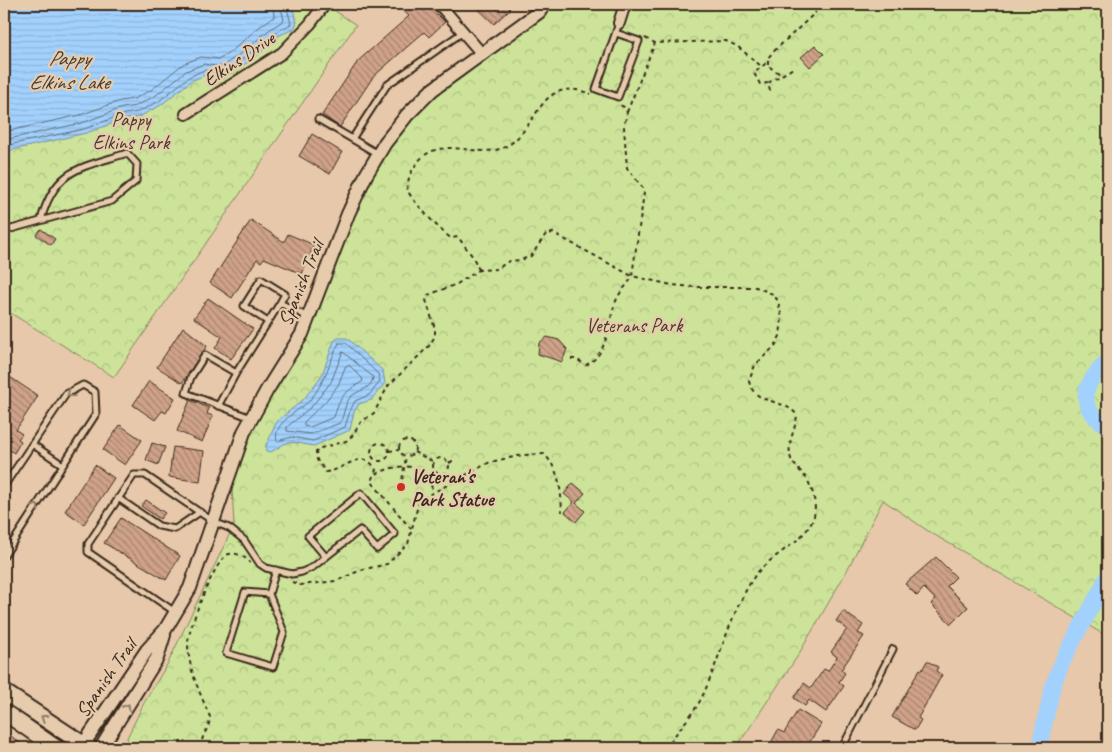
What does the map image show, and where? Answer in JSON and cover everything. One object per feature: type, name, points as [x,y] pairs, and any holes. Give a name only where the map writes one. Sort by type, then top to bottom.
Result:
[{"type":"main road","points":[[4,692],[84,747]]},
{"type":"main road","points":[[4,712],[56,748]]},
{"type":"street","name":"Elkins Drive","points":[[186,114],[282,53],[310,24],[325,4]]},
{"type":"street","points":[[439,4],[482,54]]},
{"type":"street","name":"Spanish Trail","points":[[84,747],[147,650],[165,630],[190,588],[236,454],[252,419],[302,334],[348,214],[378,154],[407,115],[426,96],[539,12],[546,4]]},
{"type":"street","points":[[617,28],[625,4]]},
{"type":"street","name":"Spanish Trail","points":[[101,748],[157,658],[165,630]]},
{"type":"lane","points":[[617,28],[639,41],[618,97],[596,90],[617,28]]},
{"type":"lane","points":[[352,139],[387,85],[463,32]]},
{"type":"lane","points":[[318,119],[378,154]]},
{"type":"lane","points":[[4,231],[112,201],[136,181],[137,164],[127,153],[74,171],[61,179],[47,199],[41,220]]},
{"type":"lane","points":[[218,406],[285,294],[261,279],[244,306],[268,322]]},
{"type":"lane","points":[[280,303],[309,318]]},
{"type":"lane","points":[[236,373],[205,355],[191,377],[186,393],[252,419]]},
{"type":"lane","points":[[4,486],[66,394],[82,385],[95,392],[96,414],[6,546],[4,556]]},
{"type":"lane","points":[[32,444],[63,465]]},
{"type":"lane","points":[[176,612],[88,552],[88,544],[132,477],[141,473],[214,522],[229,528],[244,540],[260,564],[275,573],[292,574],[302,572],[326,557],[360,530],[377,550],[395,534],[360,493],[308,536],[326,557]]},
{"type":"lane","points":[[118,498],[159,526],[175,529],[200,512]]},
{"type":"lane","points":[[268,594],[245,592],[226,653],[273,667],[284,632],[268,594],[275,573]]},
{"type":"lane","points":[[842,748],[893,649]]},
{"type":"path","points":[[768,65],[768,58],[773,52],[816,12]]},
{"type":"path","points":[[650,40],[655,43],[726,41],[737,46],[761,66]]},
{"type":"path","points":[[571,359],[576,359],[586,365],[595,357],[607,336],[609,323],[619,295],[629,284],[632,276],[644,193],[643,188],[627,168],[624,127],[627,112],[655,43]]},
{"type":"path","points":[[782,75],[765,64],[754,73],[760,84],[768,83],[782,75],[796,67]]},
{"type":"path","points":[[768,83],[770,91]]},
{"type":"path","points":[[479,270],[463,242],[458,237],[451,238],[440,230],[408,193],[408,178],[419,161],[424,155],[437,149],[448,148],[479,151],[503,148],[522,132],[542,104],[551,95],[576,88],[595,96]]},
{"type":"path","points":[[616,104],[624,107],[627,112]]},
{"type":"path","points":[[375,474],[373,464],[361,459],[335,471],[326,472],[318,460],[316,452],[321,448],[346,441],[352,436],[361,422],[374,412],[388,386],[429,346],[435,336],[436,328],[426,300],[428,295],[457,284],[479,270],[497,270],[509,262],[530,256],[546,234],[553,233],[632,276],[694,287],[756,287],[773,294],[778,301],[782,318],[780,336],[775,346],[755,365],[749,381],[755,394],[762,399],[785,404],[796,414],[790,454],[796,467],[806,478],[816,506],[814,518],[809,527],[797,540],[774,556],[754,578],[719,652],[702,696],[674,734],[667,748]]},
{"type":"path","points":[[406,456],[400,450],[400,444],[407,441],[414,444],[414,452]]},
{"type":"path","points":[[377,444],[386,446],[389,451],[387,457],[381,461],[375,460],[371,453],[371,448],[377,444]]},
{"type":"path","points":[[389,451],[400,450]]},
{"type":"path","points":[[406,456],[414,452]]},
{"type":"path","points":[[414,452],[435,462]]},
{"type":"path","points":[[275,573],[301,585],[336,580],[362,570],[387,564],[408,544],[418,505],[423,498],[490,462],[523,455],[544,454],[550,461],[558,478],[562,512]]},
{"type":"path","points":[[401,487],[406,456]]},
{"type":"path","points":[[435,462],[442,457],[449,463]]},
{"type":"path","points":[[435,462],[435,471],[444,473]]},
{"type":"path","points":[[449,463],[454,462]]},
{"type":"path","points":[[444,473],[448,469],[449,463]]},
{"type":"path","points":[[411,529],[371,481],[375,474],[389,467],[405,465],[416,469],[425,476],[434,492]]},
{"type":"path","points":[[448,469],[452,471]]},
{"type":"path","points":[[444,473],[446,478]]},
{"type":"path","points":[[201,748],[201,742],[210,717],[189,660],[190,633],[206,589],[221,559],[229,554],[239,554],[254,567]]},
{"type":"green space","name":"Pappy Elkins Park","points":[[4,4],[325,4],[356,25],[114,377],[4,309]]},
{"type":"green space","name":"Veterans Park","points":[[544,4],[1108,4],[1108,637],[928,531],[883,500],[844,576],[797,657],[736,748],[131,748],[127,738],[144,703],[168,663],[234,525],[231,469],[327,271],[366,175],[432,90]]},
{"type":"water","name":"Pappy Elkins Lake","points":[[4,4],[291,4],[297,22],[294,29],[280,35],[257,56],[222,79],[205,75],[191,81],[161,105],[139,117],[125,119],[86,133],[4,152]]},
{"type":"water","points":[[338,338],[347,338],[383,371],[385,383],[371,400],[359,404],[354,412],[350,430],[314,446],[292,442],[284,444],[271,452],[266,451],[266,446],[277,421],[304,399],[322,375],[334,341]]},
{"type":"building","points":[[396,4],[427,4],[445,22],[429,37],[424,32],[373,77],[340,127],[322,115],[358,61],[409,16]]},
{"type":"building","points":[[473,4],[505,4],[510,9],[494,24]]},
{"type":"building","points":[[815,45],[824,54],[810,67],[801,57]]},
{"type":"building","points":[[312,134],[342,152],[330,174],[299,156]]},
{"type":"building","points":[[251,220],[284,242],[288,234],[314,245],[302,274],[264,258],[261,262],[257,259],[232,298],[210,283]]},
{"type":"building","points":[[41,229],[55,239],[51,245],[36,235]]},
{"type":"building","points":[[208,298],[253,329],[231,359],[215,348],[222,337],[194,318]]},
{"type":"building","points":[[183,327],[207,346],[182,383],[157,367]]},
{"type":"building","points":[[547,337],[559,340],[567,349],[562,362],[538,354],[539,343]]},
{"type":"building","points":[[4,373],[38,396],[16,430],[22,434],[18,439],[21,441],[14,453],[4,446]]},
{"type":"building","points":[[149,381],[175,398],[166,413],[162,411],[155,420],[133,405]]},
{"type":"building","points":[[190,400],[209,408],[207,414],[213,416],[202,442],[177,431]]},
{"type":"building","points":[[120,425],[142,440],[125,465],[103,450]]},
{"type":"building","points":[[152,443],[165,447],[158,465],[146,460]]},
{"type":"building","points":[[173,447],[204,451],[200,482],[169,477]]},
{"type":"building","points":[[95,465],[114,478],[84,524],[65,511]]},
{"type":"building","points":[[573,483],[585,493],[576,503],[585,511],[576,522],[565,512],[574,502],[564,494]]},
{"type":"building","points":[[146,500],[165,513],[160,519],[141,506]]},
{"type":"building","points":[[121,518],[180,556],[166,580],[104,543]]},
{"type":"building","points":[[936,557],[956,577],[947,586],[968,607],[951,624],[931,604],[935,599],[924,588],[917,596],[905,584]]},
{"type":"building","points":[[843,611],[863,625],[858,633],[864,636],[841,670],[845,673],[839,682],[844,686],[826,712],[809,700],[805,706],[794,698],[804,683],[811,688],[824,669],[828,671],[837,657],[831,652],[847,629],[836,621]]},
{"type":"building","points":[[927,661],[938,667],[936,671],[942,675],[918,718],[921,720],[915,730],[892,717],[920,669],[922,670]]},
{"type":"building","points":[[798,710],[821,724],[806,748],[775,748],[777,744],[772,741],[778,730],[784,733]]},
{"type":"building","points":[[7,733],[27,748],[4,748],[4,737]]},
{"type":"waterway","points":[[1108,361],[1092,378],[1086,395],[1090,411],[1108,427]]},
{"type":"waterway","points":[[1039,748],[1053,685],[1063,660],[1108,576]]},
{"type":"place","name":"Veteran's Park Statue","points":[[401,487]]}]
